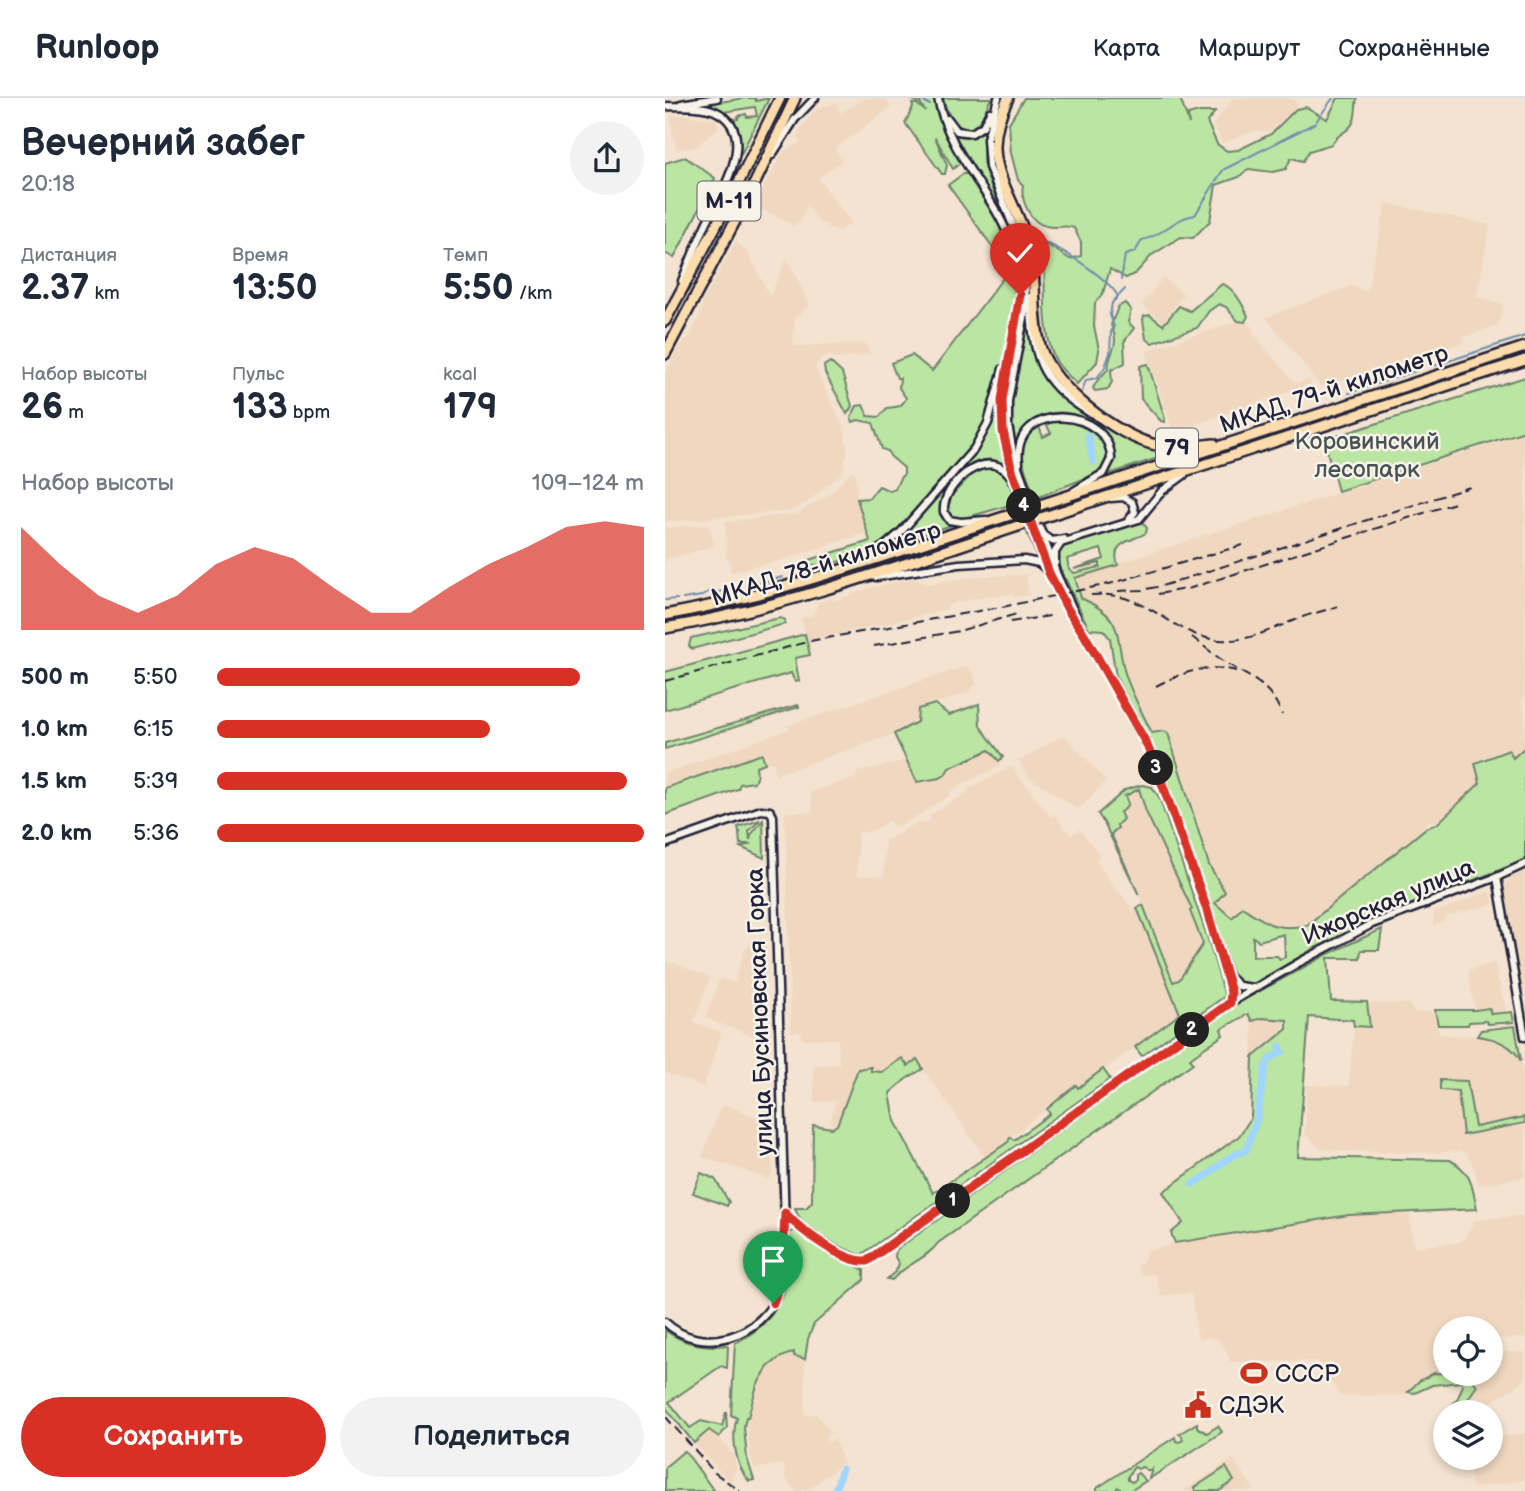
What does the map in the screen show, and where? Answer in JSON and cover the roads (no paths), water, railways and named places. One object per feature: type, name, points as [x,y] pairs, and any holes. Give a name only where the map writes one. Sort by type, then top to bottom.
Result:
[{"type":"highway","name":"М-11","points":[[665,321],[722,216],[780,98]]},
{"type":"highway","name":"М-11","points":[[665,354],[754,185],[795,98]]},
{"type":"highway","points":[[1009,98],[997,130],[996,159],[1000,176],[1030,251],[1042,350],[1047,365],[1060,383],[1073,396],[1112,424]]},
{"type":"highway","name":"МКАД, 79-й километр","points":[[995,520],[1525,347]]},
{"type":"highway","name":"МКАД, 79-й километр","points":[[997,533],[1525,360]]},
{"type":"highway","name":"79","points":[[1112,424],[1136,438],[1161,446],[1182,448],[1230,443]]},
{"type":"highway","name":"МКАД, 78-й километр","points":[[665,615],[730,602],[839,571],[995,520]]},
{"type":"highway","name":"МКАД, 78-й километр","points":[[665,628],[730,615],[846,582],[997,533]]},
{"type":"main road","points":[[666,106],[717,98]]},
{"type":"main road","points":[[754,185],[795,119],[815,98]]},
{"type":"main road","points":[[939,98],[949,124],[957,131],[967,133],[977,131],[983,126],[998,98]]},
{"type":"main road","points":[[939,98],[951,139],[1000,217],[1016,257],[1020,295],[1003,389],[1002,422],[1005,444],[1020,493],[1049,573],[1146,743],[1158,772],[1206,907],[1231,992],[1230,1003]]},
{"type":"main road","points":[[998,98],[987,139],[989,167],[1019,240],[1026,270],[1033,340],[1043,370],[1064,396],[1112,424]]},
{"type":"main road","points":[[666,106],[704,108],[718,113],[729,123],[737,142],[732,169],[691,257],[674,303]]},
{"type":"main road","points":[[1026,270],[1025,313],[1008,401],[1009,437],[1039,529],[1084,634]]},
{"type":"main road","points":[[839,571],[892,541],[974,450],[988,423],[1012,344]]},
{"type":"main road","points":[[1020,472],[1019,444],[1031,426],[1057,418],[1075,419],[1088,425],[1109,446],[1110,464],[1100,476],[1060,498]]},
{"type":"main road","points":[[995,520],[949,520],[944,512],[945,499],[971,468],[985,464],[1005,469],[1020,493]]},
{"type":"main road","points":[[1058,575],[1054,557],[1061,543],[1139,519],[1167,487],[1192,469]]},
{"type":"main road","points":[[1039,529],[1047,539],[1057,541],[1120,524],[1133,516],[1135,509],[1128,498],[1102,499]]},
{"type":"main road","points":[[846,582],[959,564],[1024,560],[1039,562],[1049,573]]},
{"type":"main road","name":"улица Бусиновская Горка","points":[[665,844],[761,810],[770,811],[774,828],[785,1213],[782,1282],[773,1303],[760,1318],[740,1334],[714,1340],[689,1338],[665,1322]]},
{"type":"main road","name":"Ижорская улица","points":[[785,1213],[813,1238],[852,1258],[867,1261],[1256,987],[1372,924],[1497,877],[1525,863]]},
{"type":"main road","points":[[1497,877],[1525,1038]]},
{"type":"main road","points":[[1224,966],[1234,984],[1244,988],[1256,987]]},
{"type":"waterway","points":[[917,98],[930,105]]},
{"type":"waterway","points":[[1121,280],[1125,255],[1135,252],[1142,240],[1195,215],[1223,170],[1315,123],[1333,98]]},
{"type":"waterway","points":[[1034,240],[1053,246],[1080,262],[1105,281],[1118,297]]},
{"type":"waterway","points":[[1082,391],[1086,380],[1097,378],[1105,367],[1114,326],[1110,315],[1112,303],[1125,289]]},
{"type":"waterway","points":[[1433,366],[1525,336]]},
{"type":"waterway","points":[[1349,393],[1416,371]]},
{"type":"waterway","points":[[1088,436],[1093,462]]},
{"type":"waterway","points":[[747,586],[783,577]]},
{"type":"waterway","points":[[683,599],[702,596],[711,590]]},
{"type":"waterway","points":[[719,592],[733,590]]},
{"type":"waterway","points":[[665,600],[677,599]]},
{"type":"waterway","points":[[1192,1184],[1231,1157],[1246,1151],[1257,1118],[1266,1064],[1282,1052],[1280,1046]]},
{"type":"waterway","points":[[835,1491],[842,1469]]},
{"type":"railway","points":[[1118,591],[1162,586],[1470,487]]},
{"type":"railway","points":[[1158,594],[1191,588],[1458,502]]},
{"type":"railway","points":[[665,681],[810,641],[1007,606],[1113,583],[1243,545]]},
{"type":"railway","points":[[1091,595],[1111,595],[1129,600],[1145,606],[1187,631],[1220,640],[1250,637],[1338,606]]},
{"type":"railway","points":[[874,646],[959,631],[1020,613]]},
{"type":"railway","points":[[1010,622],[1050,616]]},
{"type":"railway","points":[[1192,637],[1266,689],[1282,715]]},
{"type":"railway","points":[[1156,686],[1194,671],[1215,668],[1236,671]]},
{"type":"railway","points":[[665,1416],[715,1473],[740,1491]]},
{"type":"place","name":"СССР","points":[[1254,1373]]},
{"type":"place","name":"СДЭК","points":[[1198,1405]]},
{"type":"park label","name":"Коровинский лесопарк","points":[[1367,455]]}]
